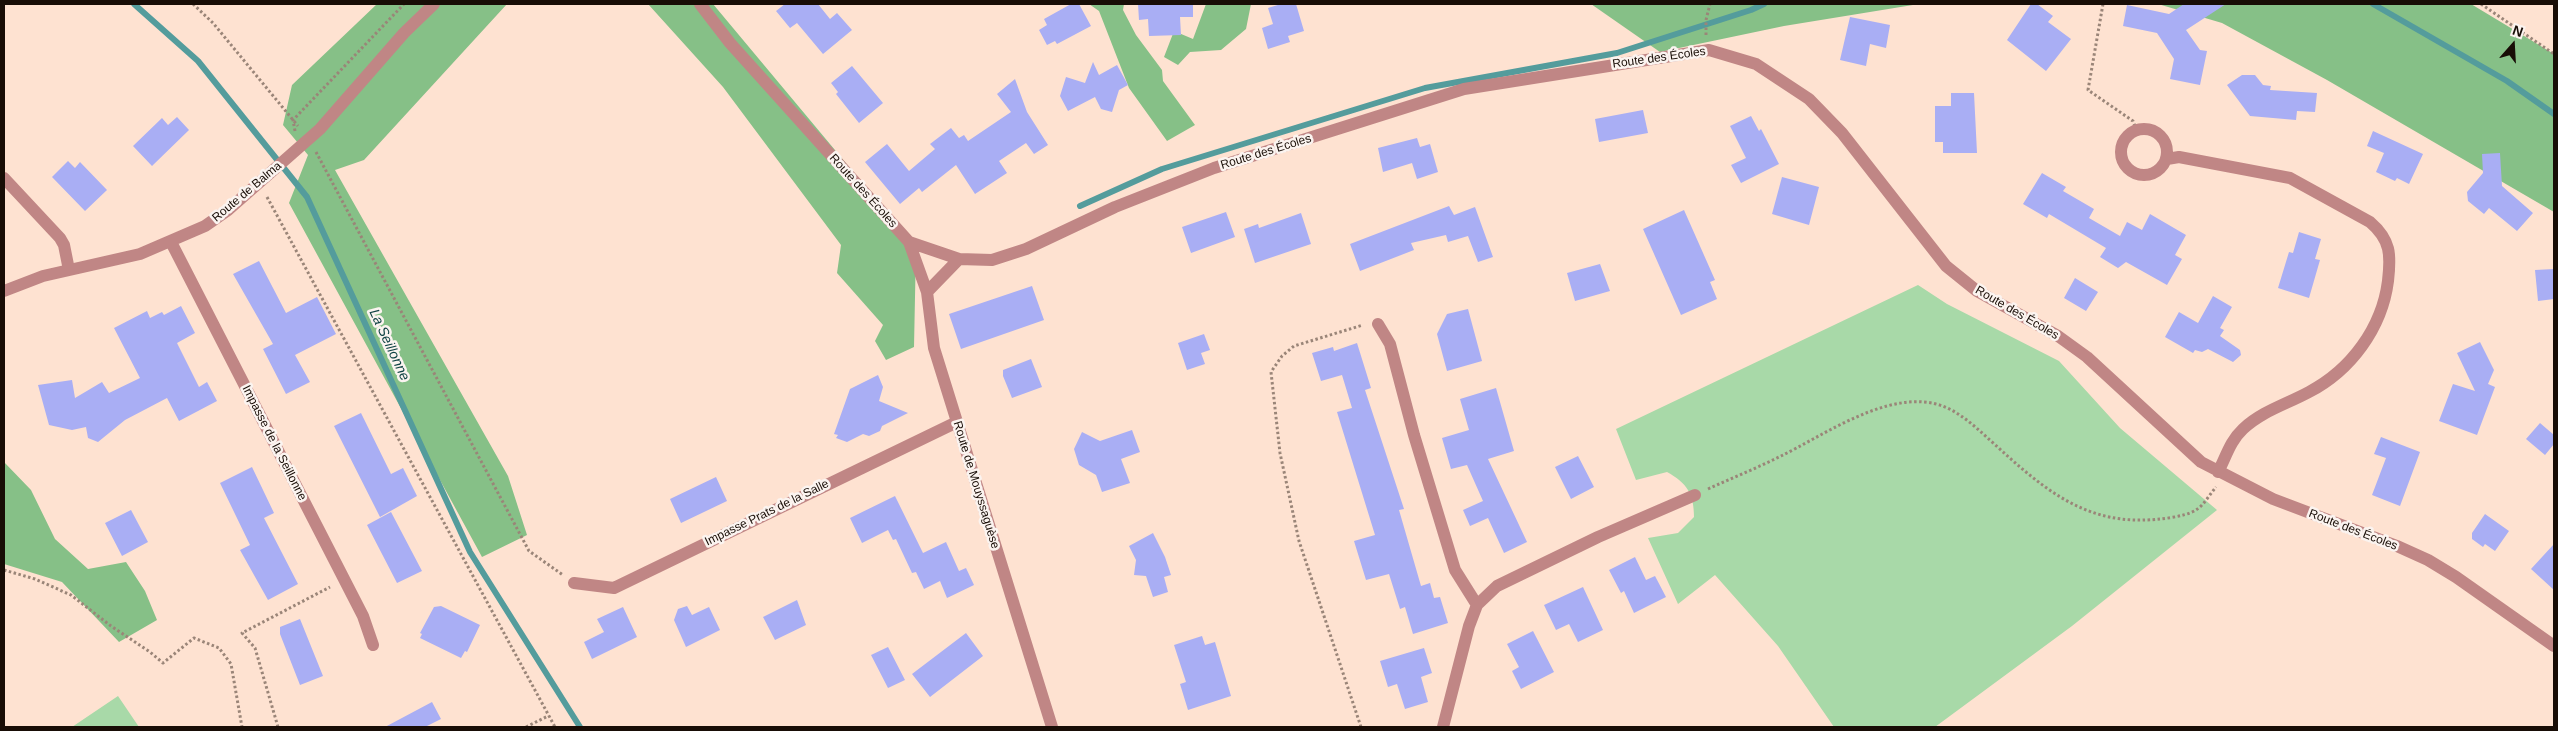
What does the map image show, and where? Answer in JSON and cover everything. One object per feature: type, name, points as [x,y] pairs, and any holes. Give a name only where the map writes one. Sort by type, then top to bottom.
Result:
[{"type":"street","name":"Route de Balma","points":[[4,291],[22,283],[69,270],[140,254],[205,226],[228,210],[309,139],[404,33],[434,4]]},
{"type":"street","name":"Route des Écoles","points":[[700,4],[730,43],[909,242],[959,259],[992,260],[1026,249],[1115,207],[1214,168],[1464,89],[1708,50],[1756,64],[1809,99],[1842,133],[1946,266],[1976,291],[2058,336],[2087,357],[2186,451],[2222,474],[2273,499],[2397,546],[2428,560],[2456,577],[2554,646]]},
{"type":"street","points":[[2149,128],[2161,134],[2167,146],[2167,159],[2157,172],[2142,176],[2127,169],[2120,155],[2123,139],[2136,129],[2149,128]]},
{"type":"street","points":[[2167,159],[2179,158],[2290,178],[2370,222],[2381,232],[2388,246],[2390,265],[2387,289],[2381,312],[2365,342],[2353,358],[2331,379],[2310,392],[2270,410],[2242,430],[2230,445],[2222,474]]},
{"type":"street","points":[[4,178],[60,238],[64,245],[69,270]]},
{"type":"street","name":"Impasse de la Seillonne","points":[[171,242],[364,616],[373,646]]},
{"type":"street","name":"Route de Mouyssaguèse","points":[[909,242],[927,292],[934,348],[1052,727]]},
{"type":"street","points":[[927,292],[959,259]]},
{"type":"street","points":[[1378,324],[1390,344],[1414,435],[1455,570],[1477,604]]},
{"type":"street","name":"Impasse Prats de la Salle","points":[[574,583],[614,588],[957,422]]},
{"type":"street","points":[[1443,727],[1469,626],[1477,604],[1497,586],[1598,537],[1695,495]]},
{"type":"path","points":[[193,4],[213,23],[309,139],[529,551],[574,583]]},
{"type":"path","points":[[293,120],[404,4]]},
{"type":"path","points":[[1706,34],[1706,20],[1710,4]]},
{"type":"path","points":[[2103,4],[2088,90],[2133,121],[2136,129]]},
{"type":"path","points":[[2481,4],[2554,54]]},
{"type":"path","points":[[293,120],[298,149]]},
{"type":"path","points":[[263,180],[548,716],[556,727]]},
{"type":"path","points":[[1361,727],[1299,541],[1280,453],[1271,372],[1282,356],[1294,346],[1356,326],[1378,324]]},
{"type":"path","points":[[1695,495],[1778,458],[1862,414],[1896,404],[1923,401],[1943,404],[1964,418],[2052,492],[2073,506],[2091,513],[2126,521],[2152,520],[2196,510],[2222,474]]},
{"type":"path","points":[[4,570],[35,579],[70,595],[110,626],[150,652],[162,663],[194,638],[219,648],[231,664],[242,727]]},
{"type":"path","points":[[278,727],[255,648],[242,633],[344,579]]},
{"type":"path","points":[[526,727],[548,716]]},
{"type":"green space","points":[[377,4],[507,4],[364,160],[335,170],[508,476],[527,535],[482,557],[289,203],[308,155],[283,125],[292,85]]},
{"type":"green space","points":[[648,4],[713,4],[916,247],[914,347],[886,360],[875,341],[883,325],[837,273],[841,245],[723,87]]},
{"type":"green space","points":[[1089,4],[1124,4],[1123,10],[1136,35],[1162,70],[1163,81],[1195,125],[1167,141],[1129,88],[1099,11]]},
{"type":"green space","points":[[1206,4],[1251,4],[1246,29],[1221,50],[1190,52],[1178,65],[1164,57],[1174,31],[1193,39]]},
{"type":"green space","points":[[1591,4],[1919,4],[1784,26],[1660,52]]},
{"type":"green space","points":[[2158,4],[2471,4],[2554,54],[2554,212],[2327,80],[2222,23]]},
{"type":"green space","points":[[1918,285],[1947,304],[2059,361],[2120,428],[2217,510],[2072,626],[1935,727],[1834,727],[1778,646],[1715,575],[1678,604],[1648,538],[1678,533],[1694,517],[1691,496],[1680,480],[1667,472],[1636,480],[1616,429]]},
{"type":"green space","points":[[4,462],[31,490],[55,539],[88,569],[126,562],[145,591],[157,620],[119,642],[62,582],[4,564]]},
{"type":"green space","points":[[118,696],[139,727],[72,727]]},
{"type":"building","points":[[785,4],[818,4],[830,19],[837,13],[852,30],[823,54],[797,23],[790,28],[776,11]]},
{"type":"building","points":[[1071,4],[1079,4],[1091,26],[1057,44],[1055,41],[1047,45],[1039,30],[1047,25],[1044,19]]},
{"type":"building","points":[[1138,4],[1193,4],[1193,17],[1180,17],[1181,35],[1149,36],[1148,19],[1139,20]]},
{"type":"building","points":[[1281,4],[1296,4],[1304,31],[1288,36],[1290,42],[1268,49],[1262,28],[1273,24],[1268,8]]},
{"type":"building","points":[[2031,4],[2037,4],[2053,16],[2048,22],[2071,39],[2046,71],[2007,40]]},
{"type":"building","points":[[2184,4],[2226,4],[2186,30],[2200,50],[2207,51],[2200,85],[2170,79],[2174,59],[2157,33],[2123,26],[2127,5],[2169,14]]},
{"type":"building","points":[[1850,17],[1890,25],[1886,48],[1870,44],[1866,66],[1840,60]]},
{"type":"building","points":[[1093,62],[1099,75],[1117,65],[1128,85],[1119,90],[1112,112],[1101,109],[1095,97],[1068,111],[1060,96],[1066,77],[1085,83]]},
{"type":"building","points":[[852,66],[883,103],[859,123],[836,94],[838,92],[831,83]]},
{"type":"building","points":[[2242,75],[2255,75],[2263,85],[2271,86],[2270,90],[2317,93],[2315,112],[2297,111],[2296,120],[2250,116],[2227,85]]},
{"type":"building","points":[[1015,79],[1027,112],[1048,145],[1034,154],[1026,143],[999,161],[1007,173],[975,194],[956,165],[922,192],[919,188],[900,204],[865,162],[887,144],[909,171],[935,149],[930,144],[951,128],[959,138],[964,135],[968,141],[1011,112],[997,94]]},
{"type":"building","points":[[1951,93],[1974,93],[1977,153],[1943,153],[1943,142],[1935,142],[1935,106],[1951,106]]},
{"type":"building","points":[[1643,110],[1648,133],[1599,142],[1595,119]]},
{"type":"building","points":[[1751,116],[1759,131],[1761,129],[1779,164],[1741,183],[1731,165],[1746,158],[1730,126]]},
{"type":"building","points":[[177,117],[189,130],[152,166],[133,146],[162,118],[168,125]]},
{"type":"building","points":[[2373,131],[2423,154],[2409,184],[2397,178],[2395,181],[2376,172],[2384,153],[2367,146]]},
{"type":"building","points":[[1417,138],[1420,147],[1430,144],[1438,172],[1417,179],[1412,163],[1383,172],[1378,148]]},
{"type":"building","points":[[2500,153],[2502,186],[2533,213],[2517,231],[2489,208],[2484,214],[2468,201],[2467,192],[2483,173],[2482,154]]},
{"type":"building","points":[[68,161],[75,168],[80,162],[107,190],[85,211],[52,177]]},
{"type":"building","points":[[2042,173],[2066,187],[2063,191],[2094,209],[2089,218],[2120,236],[2127,222],[2142,230],[2150,214],[2186,235],[2175,255],[2182,259],[2167,285],[2126,262],[2118,268],[2100,257],[2106,248],[2049,214],[2047,218],[2023,204]]},
{"type":"building","points":[[1782,177],[1819,187],[1809,225],[1772,214]]},
{"type":"building","points":[[1449,206],[1454,215],[1475,207],[1493,257],[1478,262],[1468,236],[1448,242],[1446,235],[1411,243],[1414,250],[1360,271],[1350,244]]},
{"type":"building","points":[[1684,210],[1715,280],[1710,282],[1717,299],[1681,315],[1643,229]]},
{"type":"building","points":[[1226,212],[1235,237],[1191,253],[1182,227]]},
{"type":"building","points":[[1301,213],[1311,244],[1255,263],[1244,229],[1258,224],[1259,228]]},
{"type":"building","points":[[2299,232],[2321,239],[2315,259],[2320,260],[2309,298],[2278,288],[2289,252],[2293,253]]},
{"type":"building","points":[[259,261],[286,313],[317,297],[336,334],[295,355],[310,382],[286,394],[263,349],[273,344],[233,274]]},
{"type":"building","points":[[1600,264],[1610,291],[1575,301],[1567,273]]},
{"type":"building","points":[[2554,269],[2554,299],[2538,301],[2535,270]]},
{"type":"building","points":[[2075,278],[2098,292],[2086,311],[2064,298]]},
{"type":"building","points":[[1032,286],[1044,320],[961,349],[949,314]]},
{"type":"building","points":[[2213,296],[2232,307],[2220,328],[2224,330],[2220,336],[2240,350],[2241,355],[2233,362],[2208,349],[2202,352],[2195,350],[2193,353],[2165,337],[2179,312],[2198,323]]},
{"type":"building","points":[[181,306],[195,333],[177,343],[199,387],[207,382],[217,401],[179,421],[167,398],[125,420],[98,442],[88,438],[86,427],[72,430],[49,425],[38,385],[72,380],[75,398],[102,382],[109,393],[140,378],[114,328],[147,311],[150,318],[162,312],[164,315]]},
{"type":"building","points":[[1468,309],[1482,361],[1447,371],[1437,334],[1447,314]]},
{"type":"building","points":[[1204,334],[1210,350],[1201,353],[1205,364],[1187,370],[1178,343]]},
{"type":"building","points":[[2480,342],[2494,370],[2488,384],[2495,387],[2477,435],[2439,421],[2453,384],[2475,391],[2457,353]]},
{"type":"building","points":[[1357,343],[1371,388],[1365,390],[1404,509],[1399,510],[1421,586],[1430,583],[1434,598],[1440,597],[1448,623],[1413,634],[1405,607],[1400,609],[1389,574],[1366,580],[1354,541],[1375,535],[1337,412],[1352,408],[1342,375],[1321,381],[1312,353],[1333,347],[1334,351]]},
{"type":"building","points":[[1031,359],[1042,387],[1012,398],[1003,376],[1003,370]]},
{"type":"building","points":[[878,375],[883,387],[879,401],[908,413],[882,426],[880,431],[869,436],[863,434],[847,442],[836,438],[838,435],[834,434],[850,389]]},
{"type":"building","points":[[1496,388],[1514,451],[1488,459],[1527,542],[1504,553],[1488,518],[1470,526],[1463,510],[1483,501],[1467,465],[1451,469],[1442,438],[1469,430],[1460,399]]},
{"type":"building","points":[[361,413],[391,474],[403,468],[417,496],[380,517],[334,426]]},
{"type":"building","points":[[2540,423],[2554,435],[2554,444],[2545,455],[2526,439]]},
{"type":"building","points":[[1132,430],[1140,452],[1121,459],[1130,483],[1102,492],[1096,475],[1079,465],[1074,449],[1082,432],[1100,441]]},
{"type":"building","points":[[2381,437],[2420,452],[2400,506],[2372,495],[2386,458],[2374,454]]},
{"type":"building","points":[[1578,456],[1594,487],[1571,499],[1555,467]]},
{"type":"building","points":[[252,467],[274,513],[264,518],[298,584],[268,600],[240,550],[250,545],[220,483]]},
{"type":"building","points":[[716,477],[727,501],[681,523],[670,499]]},
{"type":"building","points":[[895,496],[923,553],[946,542],[959,571],[966,568],[974,585],[947,598],[940,581],[924,589],[916,572],[912,573],[896,539],[893,540],[888,530],[862,543],[850,518]]},
{"type":"building","points":[[131,510],[148,542],[122,556],[105,523]]},
{"type":"building","points":[[391,512],[422,571],[397,583],[367,525]]},
{"type":"building","points":[[2485,514],[2509,531],[2495,551],[2485,544],[2483,547],[2472,539],[2472,533]]},
{"type":"building","points":[[1153,533],[1165,557],[1171,575],[1164,577],[1168,592],[1153,597],[1146,576],[1134,575],[1136,560],[1129,546]]},
{"type":"building","points":[[2554,544],[2554,590],[2531,569]]},
{"type":"building","points":[[1635,557],[1646,580],[1655,576],[1666,597],[1634,613],[1624,591],[1621,593],[1609,570]]},
{"type":"building","points":[[1583,587],[1603,630],[1578,642],[1569,624],[1556,630],[1544,605]]},
{"type":"building","points":[[797,600],[806,625],[775,640],[763,617]]},
{"type":"building","points":[[441,606],[480,625],[467,652],[465,651],[461,658],[420,638],[422,634],[420,633],[434,607]]},
{"type":"building","points":[[687,606],[692,615],[709,607],[720,630],[686,647],[674,620],[678,609]]},
{"type":"building","points":[[623,607],[637,637],[592,659],[584,642],[604,632],[597,619]]},
{"type":"building","points":[[300,619],[323,676],[300,685],[280,634],[280,627]]},
{"type":"building","points":[[1533,631],[1554,672],[1521,689],[1512,671],[1519,667],[1507,644]]},
{"type":"building","points":[[966,633],[983,656],[930,697],[912,674]]},
{"type":"building","points":[[1202,636],[1205,645],[1215,642],[1231,696],[1188,710],[1180,684],[1186,682],[1174,645]]},
{"type":"building","points":[[888,647],[905,680],[888,688],[871,655]]},
{"type":"building","points":[[1424,648],[1432,673],[1421,677],[1428,702],[1405,709],[1397,684],[1388,687],[1380,661]]},
{"type":"building","points":[[432,702],[441,719],[425,727],[385,727]]},
{"type":"waterway","name":"La Seillonne","points":[[134,4],[198,61],[307,197],[470,552],[580,727]]},
{"type":"waterway","points":[[1080,206],[1162,169],[1425,88],[1617,53],[1751,10],[1764,4]]},
{"type":"waterway","points":[[2373,4],[2507,81],[2554,114]]}]
